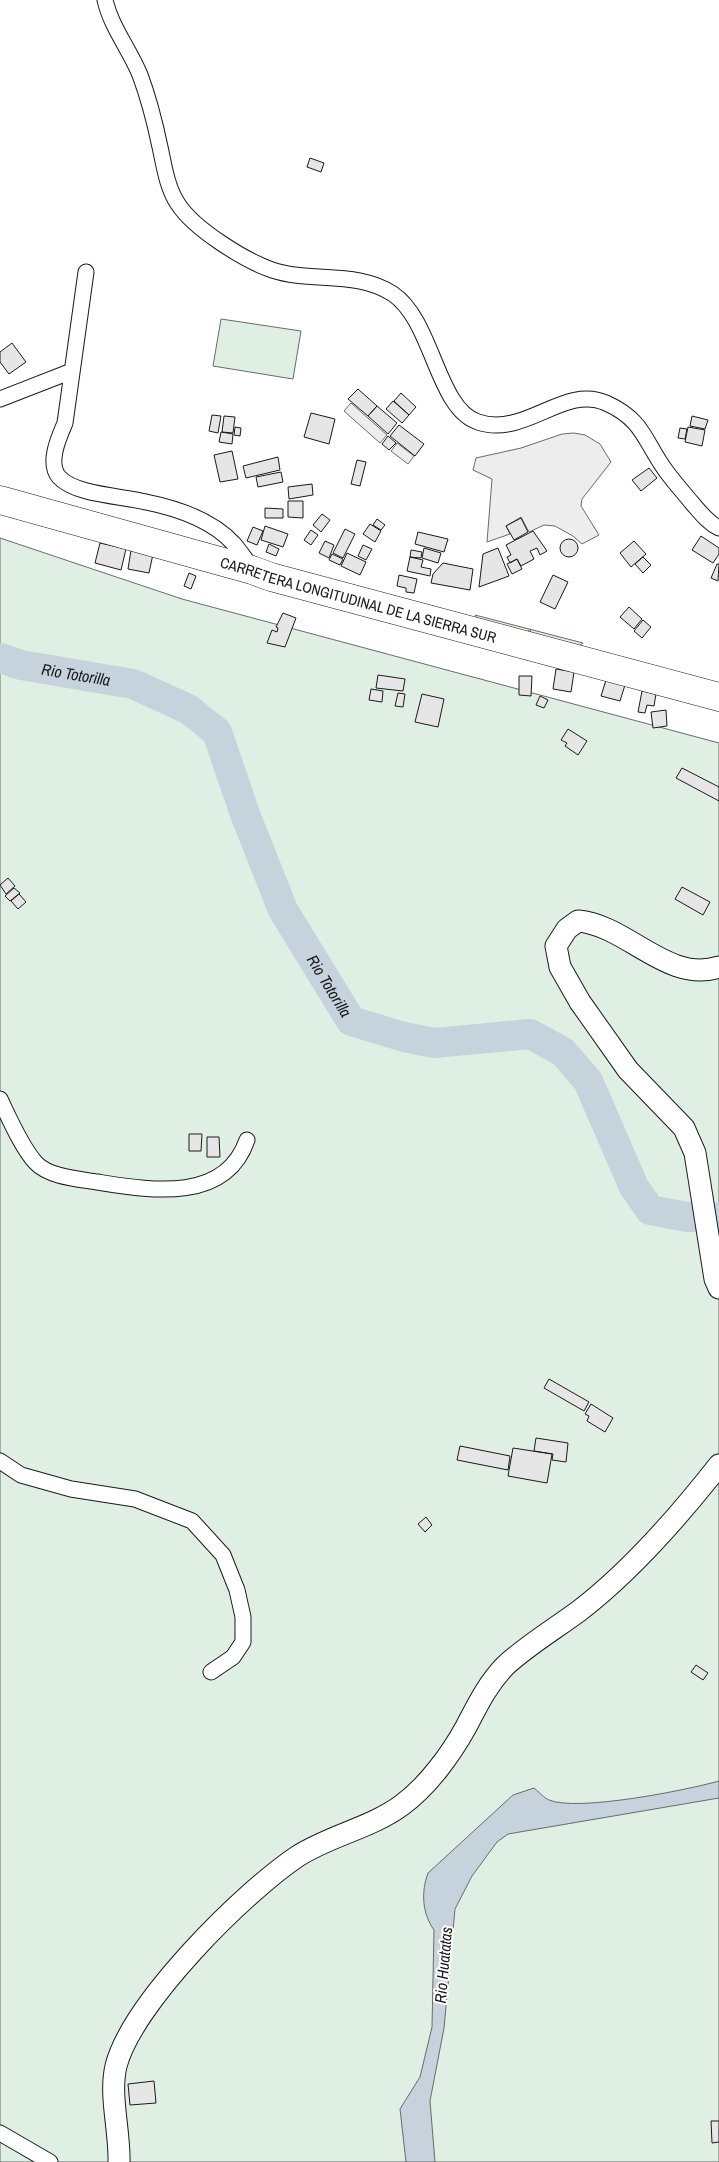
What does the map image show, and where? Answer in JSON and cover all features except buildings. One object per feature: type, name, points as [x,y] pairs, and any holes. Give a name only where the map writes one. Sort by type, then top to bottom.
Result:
[{"type":"highway","name":"CARRETERA LONGITUDINAL DE LA SIERRA SUR","points":[[0,500],[252,570],[270,578],[719,697]]},
{"type":"street","points":[[105,0],[112,21],[140,74],[152,113],[170,188],[178,204],[202,228],[238,254],[272,270],[296,275],[366,281],[393,294],[410,310],[422,328],[449,392],[462,412],[476,422],[501,427],[526,421],[559,405],[589,398],[612,407],[632,418],[641,428],[665,470],[695,507],[712,525],[719,528]]},
{"type":"street","points":[[86,272],[65,423],[56,444],[55,464],[58,476],[68,485],[101,494],[145,501],[194,516],[233,543],[252,570]]},
{"type":"street","points":[[0,399],[72,371]]},
{"type":"street","points":[[717,1283],[695,1153],[684,1128],[628,1070],[576,996],[560,967],[556,946],[567,929],[578,921],[593,922],[614,930],[646,952],[668,963],[695,970],[719,967]]},
{"type":"street","points":[[0,1099],[36,1164],[56,1174],[88,1180],[147,1189],[182,1189],[199,1185],[232,1168],[242,1154],[247,1140]]},
{"type":"street","points":[[0,1461],[21,1475],[72,1488],[135,1499],[192,1521],[223,1555],[237,1590],[243,1617],[243,1642],[233,1658],[211,1672]]},
{"type":"street","points":[[119,2162],[114,2085],[118,2060],[138,2020],[185,1959],[242,1902],[298,1856],[337,1835],[374,1821],[402,1805],[426,1783],[466,1727],[486,1687],[506,1665],[579,1611],[615,1581],[696,1495],[719,1465]]},
{"type":"street","points":[[0,2132],[50,2162]]},
{"type":"green space","points":[[221,319],[301,331],[293,379],[213,366]]},
{"type":"green space","points":[[0,538],[182,599],[719,743],[719,2162],[0,2162]]},
{"type":"green space","points":[[475,615],[530,629],[527,632],[478,620]]},
{"type":"green space","points":[[530,629],[583,643],[579,646],[531,633]]},
{"type":"shaded area","points":[[351,403],[387,435],[380,443],[344,411]]},
{"type":"shaded area","points":[[574,433],[585,435],[600,444],[611,462],[582,499],[581,506],[599,535],[582,544],[573,536],[555,526],[544,525],[529,532],[521,517],[506,526],[510,534],[487,542],[492,479],[473,470],[476,458],[521,448],[562,434]]},
{"type":"shaded area","points":[[397,443],[414,456],[408,464],[391,451]]},
{"type":"water","name":"Rio Huatatas","points":[[719,1781],[719,1798],[508,1834],[497,1842],[472,1876],[455,1909],[444,2028],[430,2101],[435,2162],[406,2162],[400,2109],[420,2077],[432,2027],[434,1930],[427,1917],[424,1902],[424,1888],[428,1873],[513,1795],[534,1788],[549,1800],[563,1803],[583,1803],[607,1802],[659,1794]]},
{"type":"waterway","name":"Rio Totorilla","points":[[0,658],[21,665],[133,684],[188,709],[217,732],[245,814],[283,910],[351,1021],[404,1037],[434,1043],[530,1034],[563,1052],[588,1081],[634,1187],[650,1210],[687,1217],[719,1217]]}]
